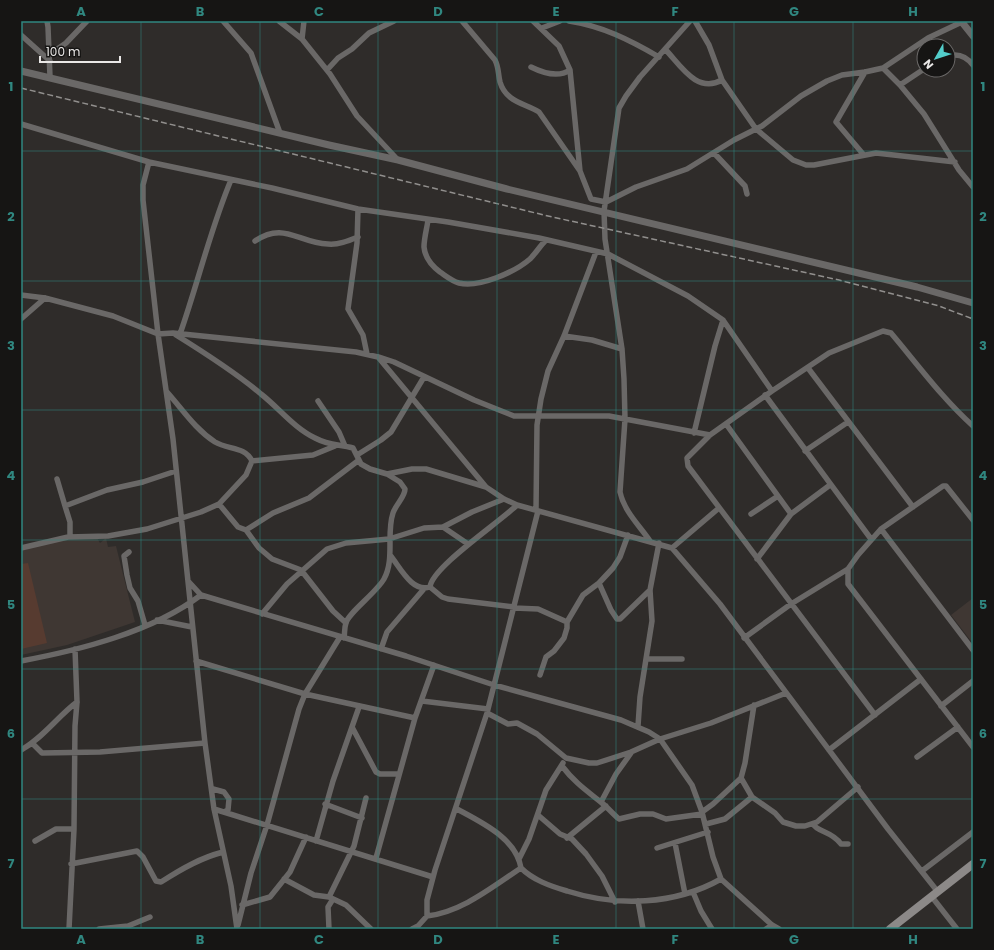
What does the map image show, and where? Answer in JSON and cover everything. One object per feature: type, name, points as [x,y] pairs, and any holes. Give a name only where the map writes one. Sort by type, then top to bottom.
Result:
[{"type":"main road","points":[[890,929],[973,864]]},
{"type":"street","points":[[50,77],[48,24],[53,21]]},
{"type":"street","points":[[50,54],[66,43],[87,21]]},
{"type":"street","points":[[222,21],[251,53],[280,133]]},
{"type":"street","points":[[279,21],[302,39],[327,70],[357,116],[398,160]]},
{"type":"street","points":[[302,39],[304,21]]},
{"type":"street","points":[[327,70],[338,58],[352,49],[369,33],[394,21]]},
{"type":"street","points":[[462,21],[495,60],[498,67],[500,81],[507,95],[522,106],[532,108],[539,112],[580,171],[591,198],[606,202],[636,187],[687,169],[714,154],[734,140],[756,130],[801,96],[827,81],[842,75],[883,68],[928,38],[962,21],[973,36]]},
{"type":"street","points":[[533,21],[559,46],[570,70],[580,171]]},
{"type":"street","points":[[542,28],[560,21]]},
{"type":"street","points":[[569,21],[588,25],[616,34],[659,57]]},
{"type":"street","points":[[650,541],[627,510],[620,492],[625,419],[622,349],[608,254],[604,211],[619,108],[631,90],[690,21]]},
{"type":"street","points":[[695,21],[709,45],[722,80],[756,130],[793,160],[806,165],[814,165],[863,154],[888,153],[955,162]]},
{"type":"street","points":[[21,36],[50,61]]},
{"type":"street","points":[[666,49],[686,72],[699,82],[709,85],[722,80]]},
{"type":"street","points":[[956,54],[962,56],[973,65]]},
{"type":"street","points":[[531,67],[553,74],[563,74],[570,70]]},
{"type":"street","points":[[883,68],[900,85],[924,114],[973,187]]},
{"type":"street","points":[[21,71],[398,160],[507,189],[917,287],[973,303]]},
{"type":"street","points":[[863,154],[836,122],[865,72]]},
{"type":"street","points":[[900,85],[916,74]]},
{"type":"street","points":[[21,124],[149,162],[358,209],[546,240],[608,254],[688,296],[723,320],[772,391]]},
{"type":"street","points":[[714,154],[745,186],[747,194]]},
{"type":"street","points":[[149,162],[143,185],[143,200],[158,334],[167,392],[189,582],[192,627],[205,743],[213,789],[214,809],[231,886],[237,929],[242,906],[268,825],[300,709],[306,694],[342,638],[346,623],[352,613],[372,595],[384,579],[390,555],[389,539],[393,513],[397,503],[404,494],[405,489],[400,482],[387,474],[370,469],[358,458],[353,448],[335,446],[309,434],[261,394],[210,356],[173,333]]},
{"type":"street","points":[[180,334],[201,272],[219,209],[231,180]]},
{"type":"street","points":[[358,209],[358,237],[348,309],[362,335],[367,354]]},
{"type":"street","points":[[428,220],[424,247],[426,256],[437,270],[459,283],[476,283],[504,274],[519,267],[530,258],[546,240]]},
{"type":"street","points":[[255,241],[265,234],[284,232],[301,238],[328,244],[337,244],[358,237]]},
{"type":"street","points":[[412,929],[418,928],[427,916],[427,900],[433,877],[488,711],[537,511],[538,417],[548,371],[564,336],[596,252]]},
{"type":"street","points":[[21,294],[45,298],[113,316],[158,334],[173,333],[367,354],[394,362],[474,400],[514,416],[595,416],[625,419],[710,435]]},
{"type":"street","points":[[21,319],[45,298]]},
{"type":"street","points":[[694,433],[716,340],[723,320]]},
{"type":"street","points":[[875,715],[691,470],[687,462],[689,455],[710,435],[765,395],[834,350],[886,331],[891,333],[928,380],[956,411],[973,426]]},
{"type":"street","points":[[564,336],[592,340],[622,349]]},
{"type":"street","points":[[378,357],[486,487],[504,499],[516,505],[659,543],[672,548],[705,585],[922,871],[955,928]]},
{"type":"street","points":[[808,368],[913,507]]},
{"type":"street","points":[[246,530],[273,513],[309,498],[391,432],[410,397],[424,377]]},
{"type":"street","points":[[167,392],[200,431],[222,445],[242,450],[247,453],[252,461]]},
{"type":"street","points":[[765,395],[871,539]]},
{"type":"street","points":[[318,401],[339,432],[345,446]]},
{"type":"street","points":[[806,451],[848,422]]},
{"type":"street","points":[[726,424],[791,514]]},
{"type":"street","points":[[252,461],[313,455],[322,453],[335,446]]},
{"type":"street","points":[[21,548],[70,537],[108,536],[147,529],[219,504],[246,475],[252,461]]},
{"type":"street","points":[[387,474],[412,469],[426,469],[453,479],[486,487]]},
{"type":"street","points":[[65,506],[107,490],[143,482],[176,471]]},
{"type":"street","points":[[57,479],[70,522],[70,537]]},
{"type":"street","points":[[757,559],[791,514],[830,484]]},
{"type":"street","points":[[744,638],[791,604],[848,569],[871,539],[881,529],[946,486],[973,520]]},
{"type":"street","points":[[751,514],[778,496]]},
{"type":"street","points":[[262,614],[279,593],[319,554],[336,545],[389,539],[424,528],[443,527],[472,512],[504,499]]},
{"type":"street","points":[[219,504],[238,527],[246,530],[259,548],[272,559],[302,570],[333,611],[346,623]]},
{"type":"street","points":[[381,649],[387,632],[423,590],[430,587],[431,583],[443,568],[468,544],[516,505]]},
{"type":"street","points":[[672,548],[719,508]]},
{"type":"street","points":[[443,527],[468,544]]},
{"type":"street","points":[[881,529],[973,650]]},
{"type":"street","points":[[540,675],[546,657],[554,651],[566,634],[567,622],[583,595],[599,583],[613,568],[620,557],[628,535]]},
{"type":"street","points":[[638,726],[640,697],[652,621],[650,590],[659,543]]},
{"type":"street","points":[[129,552],[124,556],[127,575],[130,588],[138,601],[145,625]]},
{"type":"street","points":[[390,555],[412,583],[423,590]]},
{"type":"street","points":[[848,569],[848,584],[973,747]]},
{"type":"street","points":[[189,582],[200,595],[434,665],[494,685],[585,709],[638,726],[660,739],[692,785],[706,824],[715,863],[721,879],[772,925],[780,929]]},
{"type":"street","points":[[599,583],[611,610],[617,619],[620,619],[650,590]]},
{"type":"street","points":[[430,587],[442,597],[448,599],[514,608],[538,608],[567,622]]},
{"type":"street","points":[[21,661],[75,649],[145,625],[190,604],[200,595]]},
{"type":"street","points":[[157,620],[192,627]]},
{"type":"street","points":[[69,929],[78,702],[75,649]]},
{"type":"street","points":[[646,659],[682,659]]},
{"type":"street","points":[[196,661],[306,694],[359,707],[415,718]]},
{"type":"street","points":[[376,858],[415,718],[434,665]]},
{"type":"street","points":[[830,750],[921,679]]},
{"type":"street","points":[[941,706],[973,681]]},
{"type":"street","points":[[422,701],[488,711],[508,724],[517,723],[538,734],[566,758],[589,763],[597,763],[631,752],[660,739],[711,723],[786,693]]},
{"type":"street","points":[[21,750],[32,743],[59,719],[65,711],[78,702]]},
{"type":"street","points":[[562,766],[582,788],[606,806],[619,819],[640,814],[653,814],[666,819],[702,813],[740,778],[745,763],[754,705]]},
{"type":"street","points":[[316,840],[326,804],[359,707]]},
{"type":"street","points":[[352,727],[376,772],[380,774],[399,774]]},
{"type":"street","points":[[916,757],[958,727]]},
{"type":"street","points":[[32,743],[42,753],[75,753],[205,743]]},
{"type":"street","points":[[601,802],[616,774],[631,752]]},
{"type":"street","points":[[519,859],[538,815],[546,790],[566,758]]},
{"type":"street","points":[[740,778],[752,797],[788,825],[805,826],[813,824],[828,814],[858,787]]},
{"type":"street","points":[[213,789],[224,792],[229,799],[228,810],[224,812]]},
{"type":"street","points":[[706,824],[725,819],[752,797]]},
{"type":"street","points":[[330,929],[328,907],[351,852],[362,818],[366,798]]},
{"type":"street","points":[[326,804],[362,818]]},
{"type":"street","points":[[567,838],[606,806]]},
{"type":"street","points":[[214,809],[351,852],[376,858],[433,877]]},
{"type":"street","points":[[456,809],[504,839],[519,859],[521,868],[534,878],[555,888],[596,900],[615,902],[638,901],[685,894],[693,892],[721,879]]},
{"type":"street","points":[[538,815],[567,838],[575,842],[596,866],[615,902]]},
{"type":"street","points":[[813,824],[818,830],[835,836],[841,844],[848,844]]},
{"type":"street","points":[[35,841],[56,829],[74,829]]},
{"type":"street","points":[[657,848],[708,832]]},
{"type":"street","points":[[922,871],[973,832]]},
{"type":"street","points":[[242,906],[270,897],[284,879],[299,855],[306,837]]},
{"type":"street","points":[[675,843],[685,894]]},
{"type":"street","points":[[71,864],[137,851],[143,857],[156,881],[161,882],[184,867],[210,855],[223,852]]},
{"type":"street","points":[[427,916],[445,914],[479,896],[521,868]]},
{"type":"street","points":[[284,879],[314,895],[331,898],[353,910],[371,929]]},
{"type":"street","points":[[693,892],[701,911],[712,929]]},
{"type":"street","points":[[638,901],[643,929]]},
{"type":"street","points":[[99,929],[128,926],[150,917]]},
{"type":"street","points":[[766,929],[772,925]]},
{"type":"shaded area","points":[[96,536],[100,543],[106,538],[108,547],[116,546],[135,622],[67,645],[21,655],[21,548],[70,537]]},
{"type":"shaded area","points":[[28,563],[47,643],[21,649],[21,564]]},
{"type":"shaded area","points":[[973,598],[973,640],[971,641],[951,615]]},
{"type":"railway","points":[[21,88],[548,216],[839,280],[939,306],[973,319]]}]
